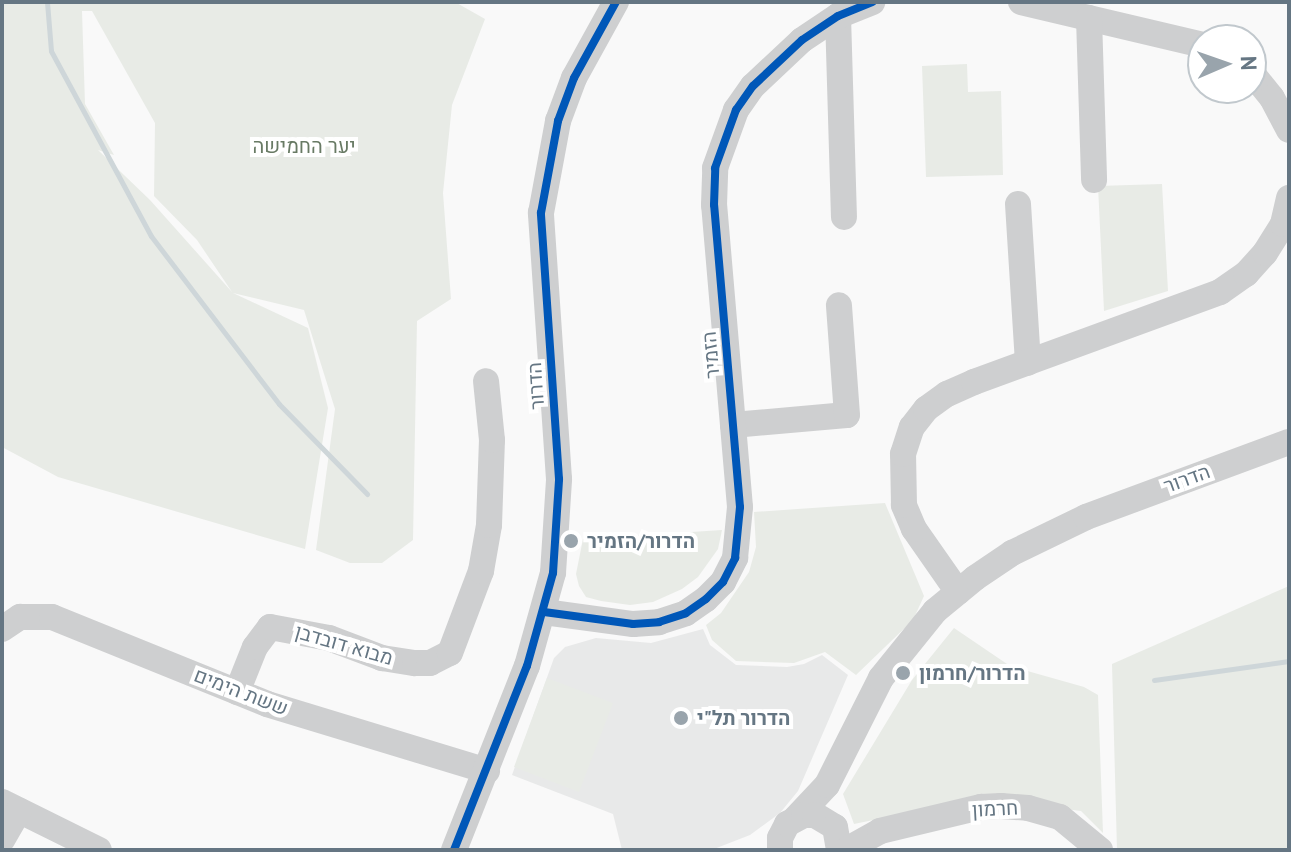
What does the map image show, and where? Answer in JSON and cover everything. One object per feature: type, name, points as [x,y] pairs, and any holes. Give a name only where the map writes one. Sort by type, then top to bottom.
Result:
[{"type":"street","name":"הדרור","points":[[454,850],[487,771],[544,612],[553,573],[559,479],[541,213],[558,121],[574,78],[616,2]]},
{"type":"street","name":"הזמיר","points":[[544,612],[633,624],[659,622],[686,613],[723,582],[735,558],[739,533],[714,205],[715,168],[736,110],[753,86],[802,40],[838,16],[872,2]]},
{"type":"street","points":[[1021,2],[1187,41]]},
{"type":"street","points":[[838,16],[844,217]]},
{"type":"street","points":[[1089,18],[1094,180]]},
{"type":"street","points":[[1267,92],[1289,130]]},
{"type":"street","points":[[958,592],[914,529],[904,505],[903,454],[912,427],[935,402],[974,382],[1220,292],[1246,274],[1265,253],[1283,224],[1289,198]]},
{"type":"street","points":[[1018,204],[1028,363]]},
{"type":"street","points":[[733,425],[847,415],[839,305]]},
{"type":"street","name":"מבוא דובדבן","points":[[237,692],[255,647],[270,627],[329,638],[382,658],[415,663],[430,663],[450,653],[477,582],[489,525],[492,440],[486,381]]},
{"type":"street","name":"הדרור","points":[[786,833],[827,785],[881,678],[935,611],[958,592],[1012,553],[1086,517],[1289,442]]},
{"type":"street","name":"ששת הימים","points":[[2,629],[20,617],[52,617],[237,692],[487,771]]},
{"type":"street","name":"הדרור","points":[[827,785],[837,837]]},
{"type":"street","points":[[2,840],[10,806],[99,850]]},
{"type":"street","name":"חרמון","points":[[786,833],[815,815],[837,837],[880,831],[981,807],[1028,808],[1060,817],[1100,850]]},
{"type":"street","points":[[763,850],[786,833]]},
{"type":"shaded area","name":"הדרור תל\"י","points":[[703,629],[710,645],[736,665],[787,667],[804,664],[822,655],[848,675],[798,791],[780,813],[750,835],[714,849],[622,850],[613,814],[512,775],[554,658],[565,647],[596,638],[651,643]]},
{"type":"green space","name":"יער החמישה","points":[[2,2],[455,2],[485,19],[452,105],[443,193],[451,299],[417,321],[413,540],[382,563],[350,563],[316,550],[335,409],[304,310],[233,293],[308,328],[328,408],[305,549],[58,477],[2,447]],"holes":[[[82,11],[92,11],[155,123],[154,196],[197,240],[232,292],[150,200],[98,150],[114,155],[85,104]]]},
{"type":"green space","points":[[967,64],[968,92],[1001,91],[1003,175],[926,177],[922,66]]},
{"type":"green space","points":[[1162,184],[1168,291],[1104,311],[1098,186]]},
{"type":"green space","points":[[885,503],[924,596],[913,620],[856,675],[825,652],[794,663],[736,661],[712,640],[706,625],[721,613],[749,572],[756,547],[754,512]]},
{"type":"green space","points":[[722,530],[718,549],[698,577],[682,589],[653,602],[630,605],[601,601],[586,597],[579,586],[576,574],[583,539]]},
{"type":"green space","points":[[1289,586],[1289,850],[1117,850],[1112,664]]},
{"type":"green space","points":[[954,628],[1010,666],[1084,687],[1098,695],[1103,833],[1081,811],[980,798],[854,824],[843,794],[912,680]]},
{"type":"green space","points":[[547,678],[613,703],[579,792],[514,767]]},
{"type":"waterway","points":[[47,2],[51,51],[151,236],[279,404],[367,494]]},
{"type":"waterway","points":[[1154,680],[1289,661]]},
{"type":"cycle path","points":[[454,850],[527,666],[553,573],[559,479],[541,213],[558,121],[574,78],[616,2]]},
{"type":"cycle path","points":[[544,612],[633,624],[659,622],[686,613],[723,582],[735,558],[740,507],[714,205],[715,168],[736,110],[753,86],[802,40],[838,16],[872,2]]},
{"type":"place","name":"הדרור/הזמיר","points":[[571,541]]},
{"type":"place","name":"הדרור/חרמון","points":[[903,673]]},
{"type":"place","name":"הדרור תל\"י","points":[[681,718]]}]
